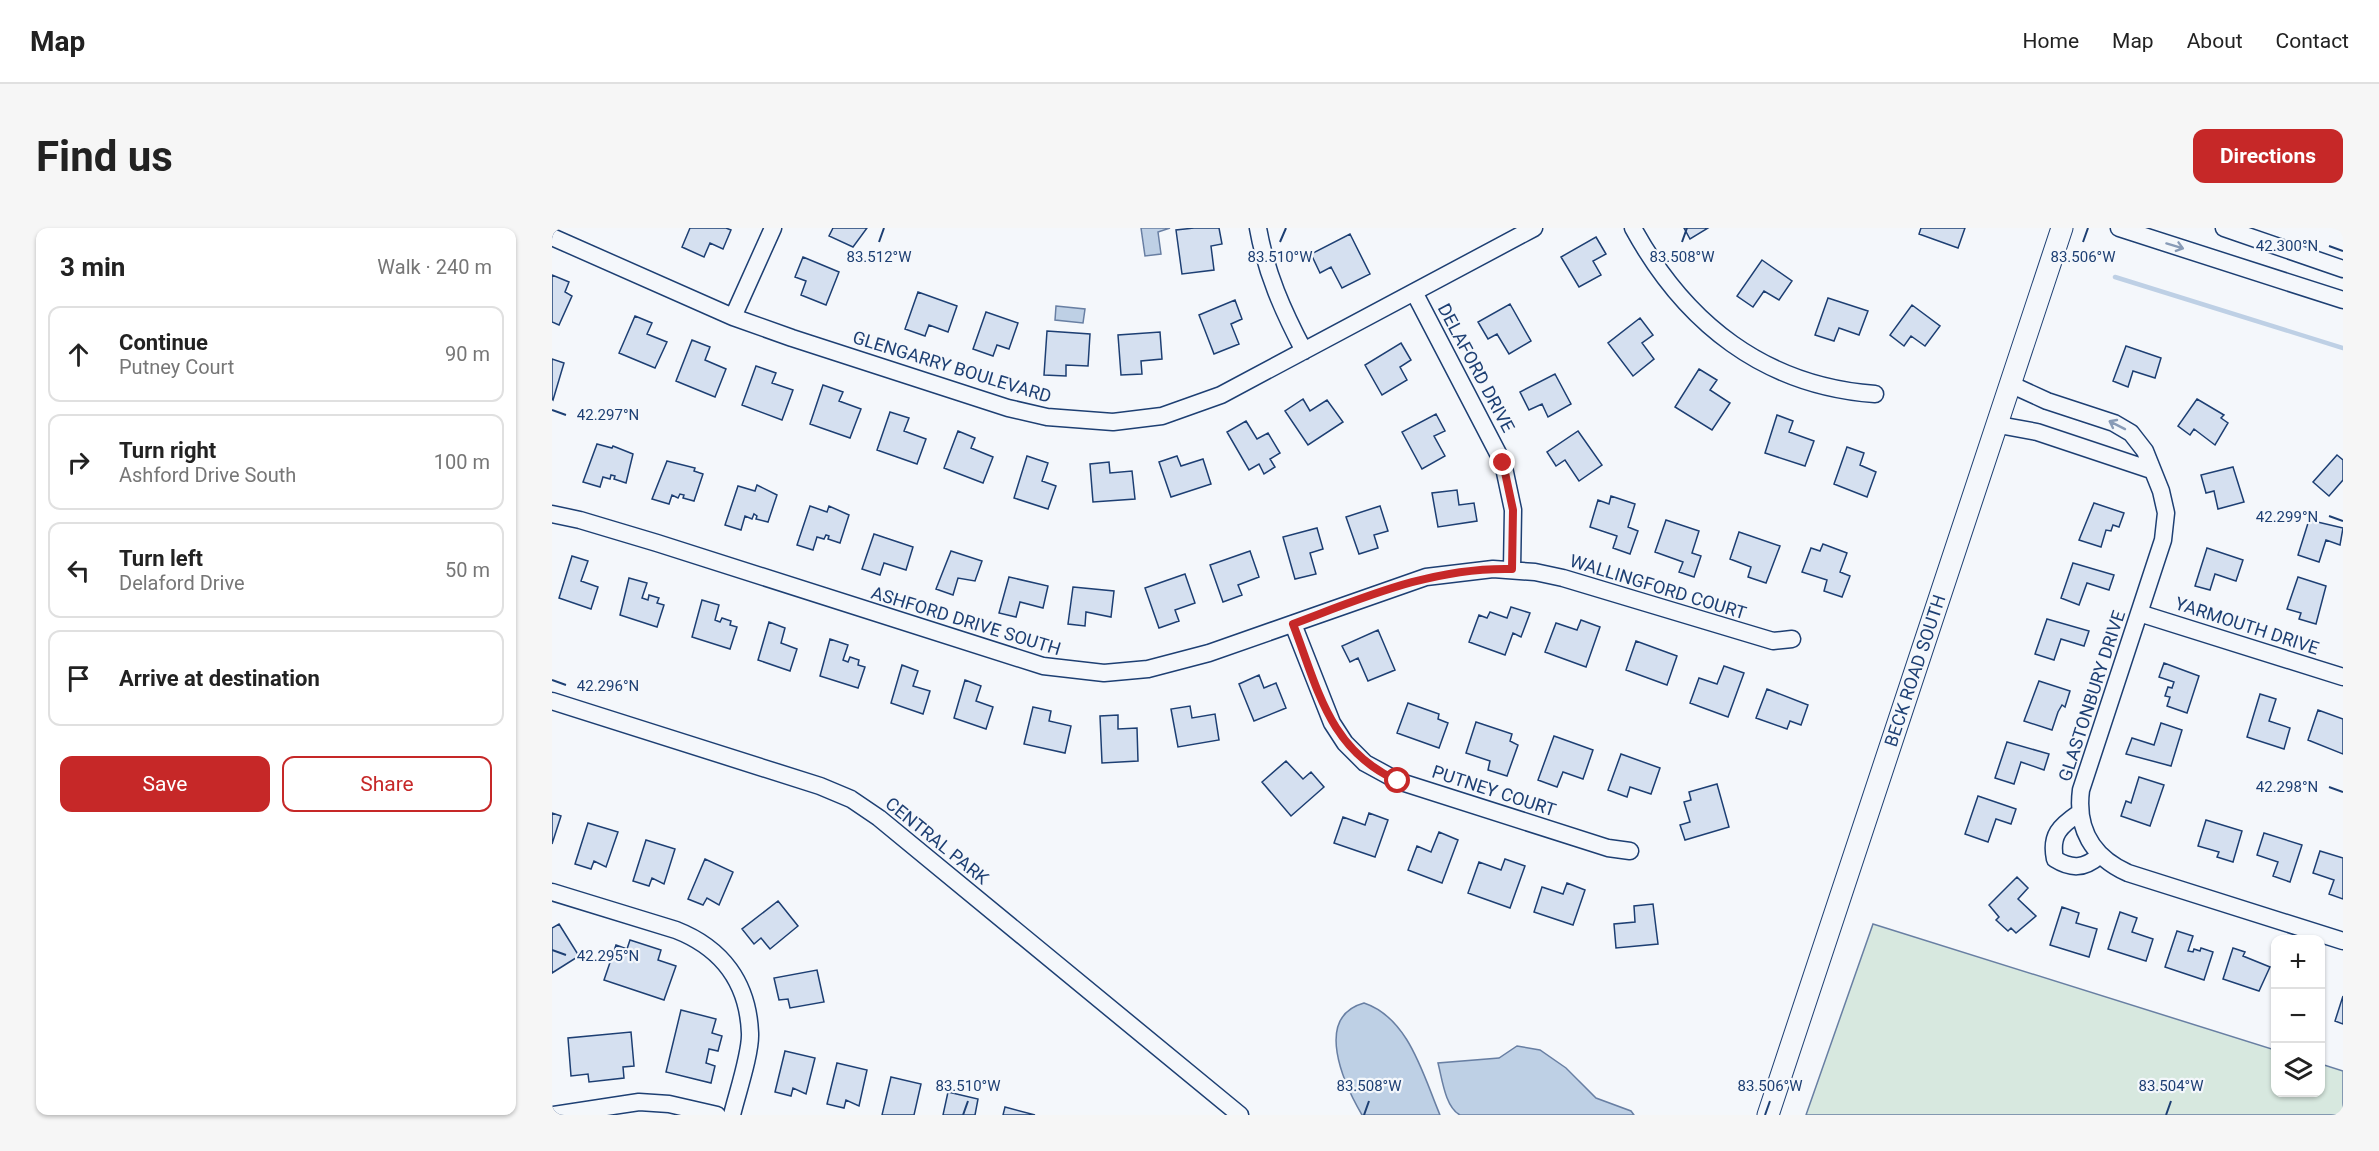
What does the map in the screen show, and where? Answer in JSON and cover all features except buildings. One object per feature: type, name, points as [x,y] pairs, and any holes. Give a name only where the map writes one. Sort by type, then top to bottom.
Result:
[{"type":"main road","name":"BECK ROAD SOUTH","points":[[1768,1115],[2012,385],[2062,228]]},
{"type":"street","points":[[734,317],[773,228]]},
{"type":"street","points":[[1258,228],[1271,281],[1304,351]]},
{"type":"street","name":"GLENGARRY BOULEVARD","points":[[552,237],[734,317],[1008,408],[1047,417],[1086,422],[1141,420],[1189,408],[1221,395],[1534,228]]},
{"type":"street","points":[[1633,228],[1674,293],[1699,319],[1727,341],[1787,374],[1850,393],[1875,394]]},
{"type":"street","points":[[2119,228],[2343,300]]},
{"type":"street","points":[[2224,228],[2343,269]]},
{"type":"street","name":"DELAFORD DRIVE","points":[[1414,292],[1503,463],[1513,510],[1512,569]]},
{"type":"street","name":"GLASTONBURY DRIVE","points":[[2012,385],[2047,401],[2114,423],[2132,433],[2145,451],[2164,501],[2165,532],[2081,790],[2079,813],[2085,835],[2099,856],[2128,873],[2343,941]]},
{"type":"street","points":[[1999,424],[2037,432],[2151,470]]},
{"type":"street","name":"ASHFORD DRIVE SOUTH","points":[[552,514],[646,540],[974,646],[1063,670],[1104,673],[1149,669],[1209,653],[1426,577],[1470,570],[1512,569]]},
{"type":"street","name":"WALLINGFORD COURT","points":[[1512,569],[1563,578],[1773,641],[1792,639]]},
{"type":"street","name":"YARMOUTH DRIVE","points":[[2139,613],[2343,677]]},
{"type":"street","name":"PUTNEY COURT","points":[[1293,624],[1332,723],[1345,743],[1365,763],[1398,781],[1608,848],[1630,851]]},
{"type":"street","name":"CENTRAL PARK","points":[[552,701],[820,786],[851,799],[879,818],[1240,1115]]},
{"type":"street","points":[[2079,813],[2062,825],[2055,834],[2052,845],[2055,859],[2066,866],[2081,867],[2099,856]]},
{"type":"street","points":[[552,892],[693,936],[720,955],[730,969],[743,999],[750,1034],[732,1115]]},
{"type":"street","points":[[554,1115],[639,1101],[669,1104],[717,1115]]},
{"type":"shaded area","points":[[1873,924],[2271,1049],[2271,1097],[2325,1097],[2325,1065],[2343,1071],[2343,1115],[1806,1115]]},
{"type":"water","points":[[1141,228],[1170,228],[1158,232],[1161,254],[1145,256]]},
{"type":"water","points":[[1056,306],[1085,309],[1083,323],[1055,320]]},
{"type":"water","points":[[1364,1003],[1379,1010],[1403,1034],[1413,1050],[1440,1115],[1362,1115],[1341,1070],[1336,1036],[1340,1022],[1349,1011]]},
{"type":"water","points":[[1517,1046],[1540,1050],[1566,1068],[1596,1098],[1631,1111],[1634,1115],[1460,1115],[1455,1111],[1445,1092],[1438,1063],[1499,1058]]},
{"type":"waterway","points":[[2115,277],[2343,348]]},
{"type":"route","points":[[1398,781],[1365,763],[1345,743],[1328,714],[1293,624],[1397,585],[1426,577],[1448,572],[1512,569],[1513,510],[1503,463]]}]
